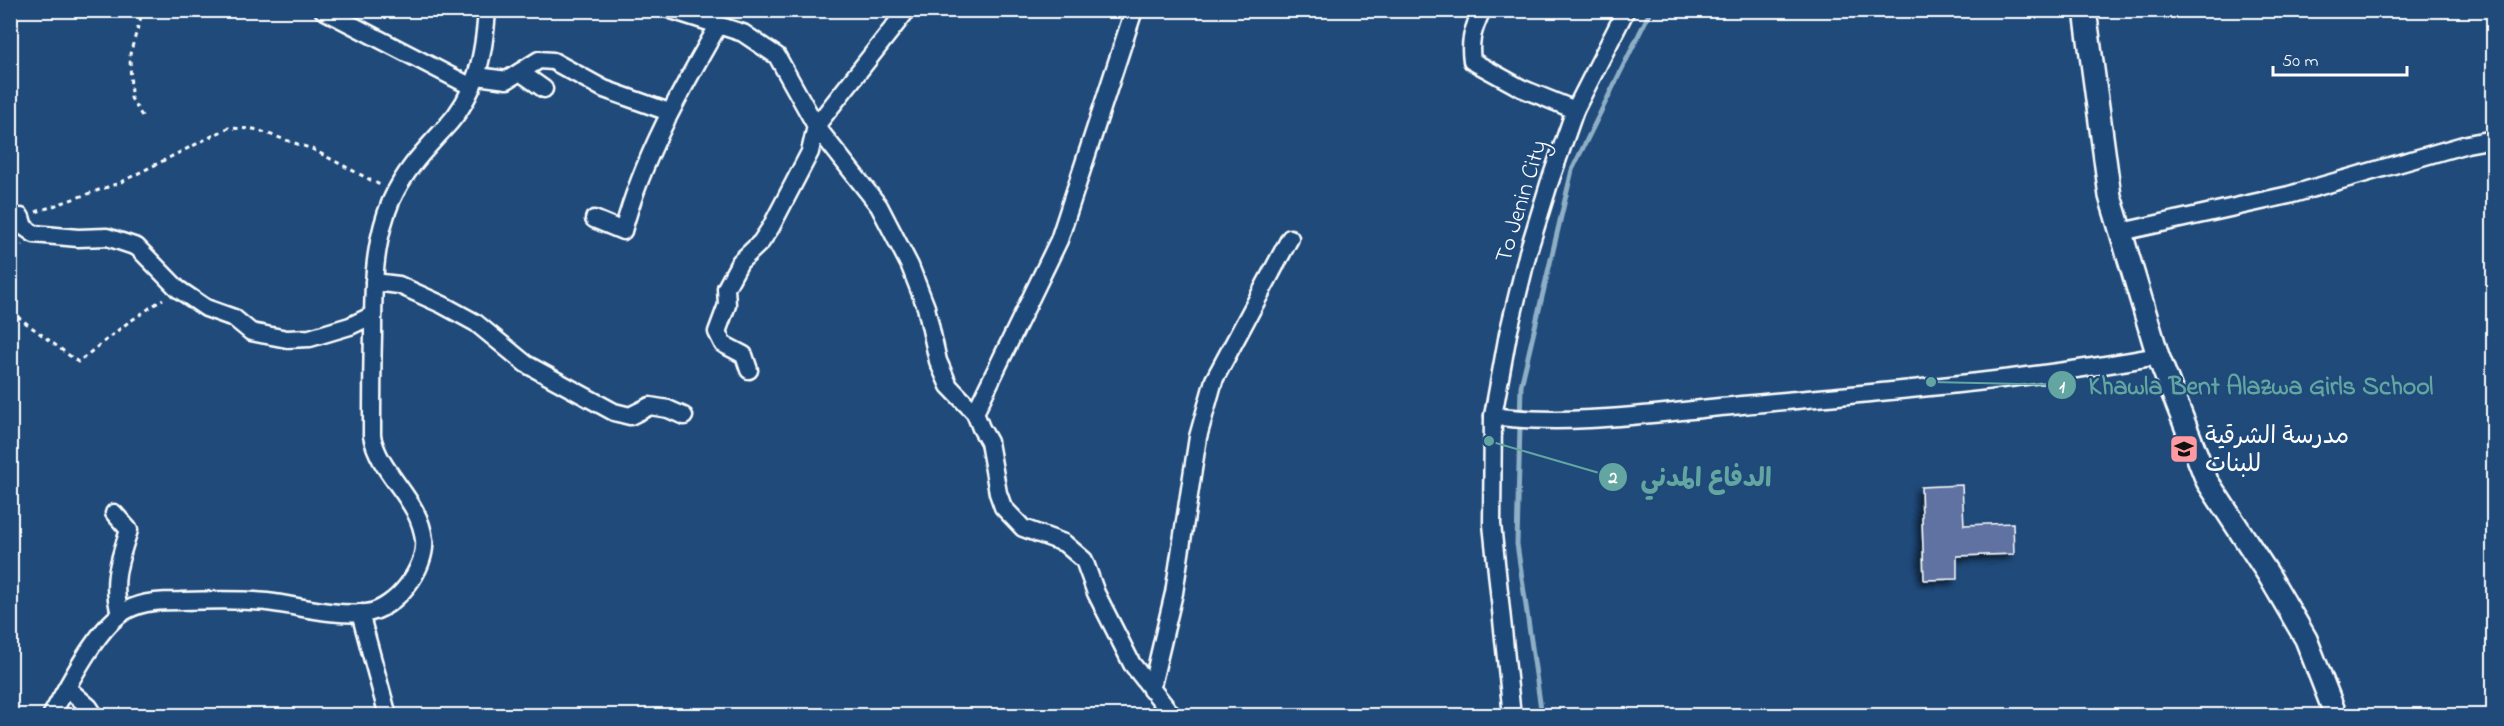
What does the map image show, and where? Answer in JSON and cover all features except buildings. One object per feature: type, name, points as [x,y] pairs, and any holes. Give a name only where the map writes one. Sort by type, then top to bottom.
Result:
[{"type":"street","points":[[323,10],[475,82],[507,80],[539,60],[553,61],[604,88],[669,112]]},
{"type":"street","points":[[51,716],[93,646],[113,619],[149,602],[213,600],[265,602],[338,613],[368,613],[382,608],[412,579],[423,558],[422,525],[411,502],[382,464],[373,443],[375,263],[381,233],[395,193],[420,153],[447,126],[475,82],[485,40],[487,10]]},
{"type":"street","points":[[671,10],[743,33],[777,56],[816,126],[879,206],[910,266],[926,307],[938,361],[949,386],[975,413],[989,442],[998,493],[1003,507],[1023,528],[1064,543],[1084,560],[1096,593],[1132,664],[1150,690],[1173,716]]},
{"type":"street","points":[[749,370],[744,355],[723,344],[717,332],[727,305],[726,288],[740,262],[771,227],[810,152],[816,126],[907,10]]},
{"type":"street","points":[[975,413],[1059,240],[1134,10]]},
{"type":"street","points":[[1482,10],[1472,31],[1470,45],[1472,61],[1521,88],[1575,110]]},
{"type":"street","name":"To Jenin City","points":[[1512,716],[1492,524],[1492,416],[1508,334],[1528,252],[1548,184],[1575,110],[1626,10]]},
{"type":"street","points":[[2085,10],[2110,196],[2158,356],[2207,481],[2268,574],[2306,639],[2336,716]]},
{"type":"street","points":[[594,219],[623,231],[632,197],[669,112],[718,26]]},
{"type":"street","points":[[520,72],[544,89]]},
{"type":"street","points":[[2121,232],[2289,195],[2466,144],[2493,139]]},
{"type":"street","points":[[21,218],[24,227],[34,234],[78,238],[107,237],[137,247],[178,289],[206,308],[234,318],[251,332],[287,339],[310,338],[350,326],[373,315]]},
{"type":"street","points":[[1150,690],[1174,593],[1198,437],[1214,380],[1290,238]]},
{"type":"street","points":[[374,282],[399,285],[443,305],[476,323],[526,364],[614,412],[630,416],[650,406],[668,409],[684,416]]},
{"type":"street","points":[[1492,416],[1529,421],[1633,415],[1907,390],[2074,371],[2158,356]]},
{"type":"street","points":[[114,513],[129,530],[115,573],[115,595],[120,614]]},
{"type":"street","points":[[360,613],[388,716]]},
{"type":"street","points":[[67,688],[89,707],[95,716]]},
{"type":"path","points":[[142,116],[131,98],[130,54],[143,10]]},
{"type":"path","points":[[21,218],[119,183],[228,128],[254,129],[312,149],[395,193]]},
{"type":"path","points":[[10,311],[78,362],[126,324],[178,289]]},
{"type":"waterway","points":[[1542,716],[1517,544],[1521,386],[1572,170],[1651,10]]},
{"type":"place","name":"Khawla Bent Alazwa Girls School","points":[[1931,382]]},
{"type":"place","name":"الدفاع المدني","points":[[1489,441]]},
{"type":"place","name":"مدرسة الشرقية للبنات","points":[[2184,449]]}]
